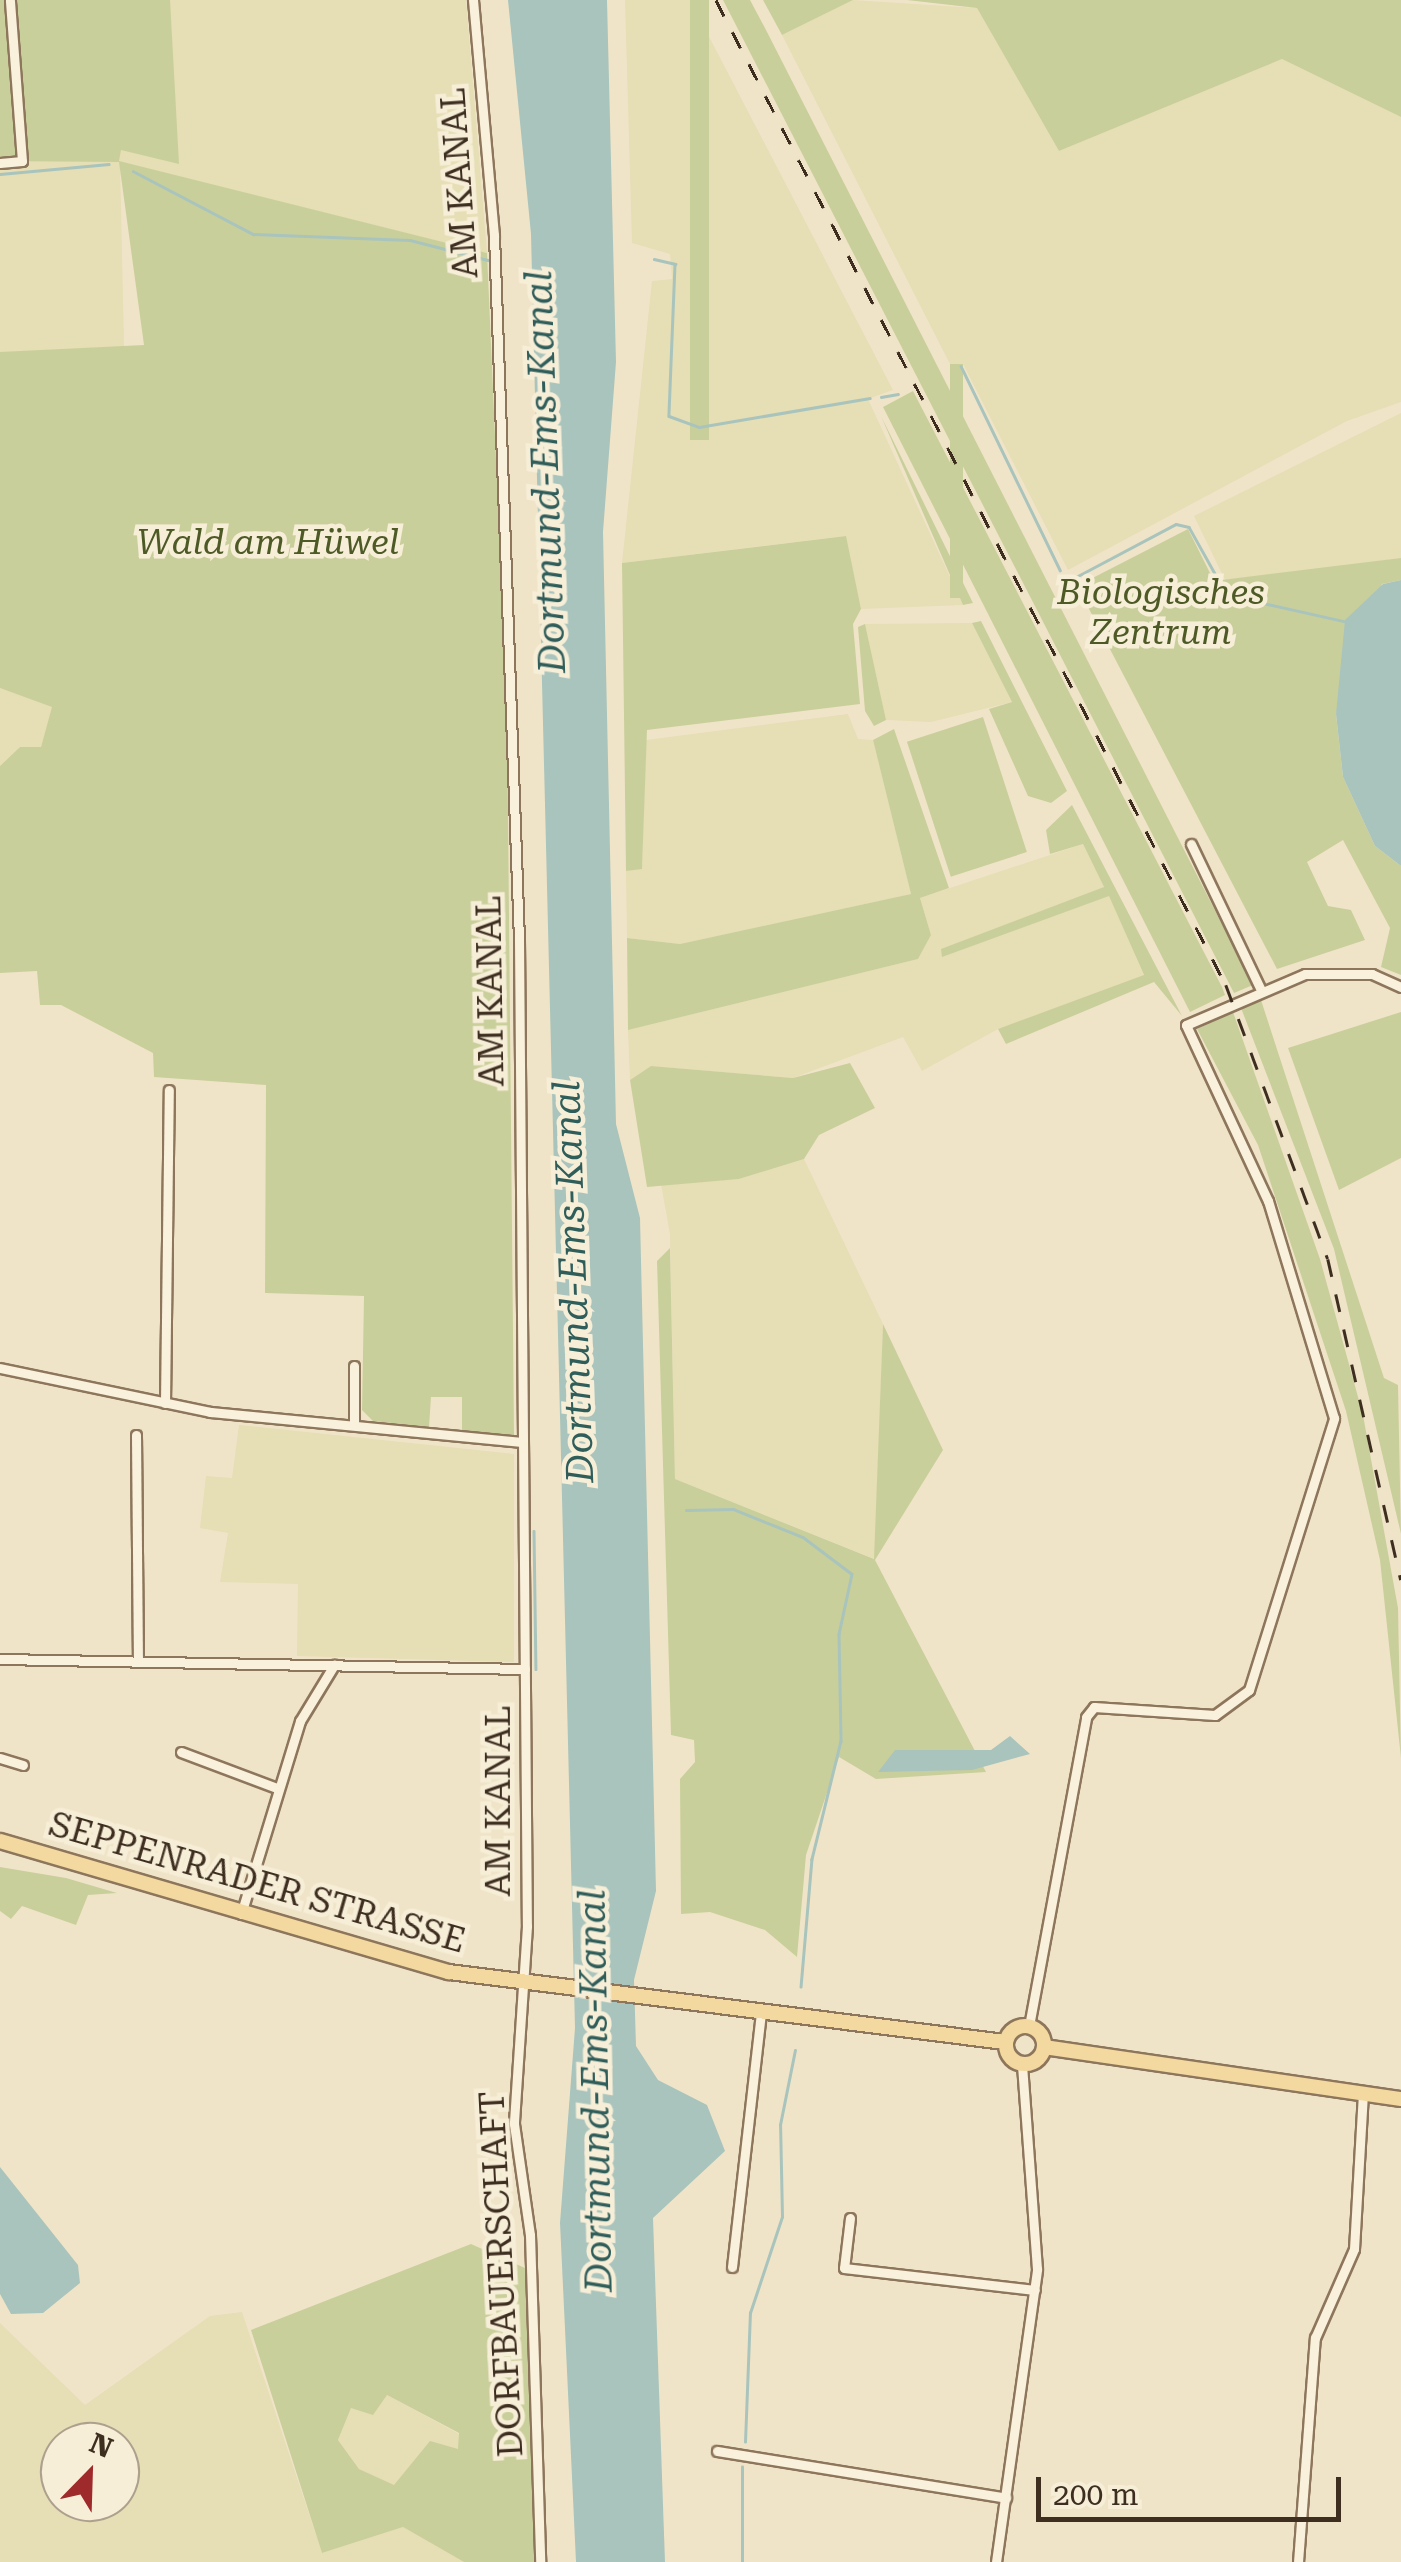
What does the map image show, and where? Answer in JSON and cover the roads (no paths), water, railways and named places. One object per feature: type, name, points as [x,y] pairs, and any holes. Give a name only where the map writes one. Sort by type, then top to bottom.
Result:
[{"type":"main road","name":"SEPPENRADER STRASSE","points":[[0,1841],[450,1972],[761,2010]]},
{"type":"main road","points":[[761,2010],[1005,2042],[1029,2026],[1044,2047]]},
{"type":"main road","points":[[1005,2042],[1022,2064],[1044,2047],[1401,2099]]},
{"type":"street","points":[[0,163],[22,161],[10,0]]},
{"type":"street","name":"AM KANAL","points":[[473,0],[494,236],[518,901],[524,1982]]},
{"type":"street","points":[[1191,844],[1261,990]]},
{"type":"street","points":[[1029,2026],[1086,1716],[1094,1707],[1215,1715],[1249,1690],[1334,1418],[1268,1201],[1186,1025],[1261,990],[1334,970],[1401,987]]},
{"type":"street","points":[[165,1403],[169,1090]]},
{"type":"street","points":[[354,1366],[354,1425]]},
{"type":"street","points":[[0,1368],[165,1403],[523,1442]]},
{"type":"street","points":[[136,1436],[138,1660]]},
{"type":"street","points":[[0,1659],[525,1668]]},
{"type":"street","points":[[241,1914],[300,1720],[334,1665]]},
{"type":"street","points":[[181,1752],[277,1788]]},
{"type":"street","points":[[0,1758],[23,1765]]},
{"type":"street","name":"DORFBAUERSCHAFT","points":[[524,1982],[514,2124],[530,2234],[540,2562]]},
{"type":"street","points":[[732,2268],[761,2010]]},
{"type":"street","points":[[996,2562],[1035,2290],[1022,2064]]},
{"type":"street","points":[[1298,2562],[1315,2338],[1354,2249],[1364,2094]]},
{"type":"street","points":[[850,2218],[844,2268],[1035,2290]]},
{"type":"street","points":[[718,2451],[1006,2498]]},
{"type":"water","name":"Dortmund-Ems-Kanal","points":[[508,0],[607,0],[616,362],[603,532],[616,1124],[640,1218],[656,1891],[634,1980],[636,2046],[658,2080],[707,2105],[725,2151],[653,2218],[665,2562],[576,2562],[560,2223],[575,2028],[531,234]]},
{"type":"water","points":[[1401,580],[1401,866],[1375,846],[1343,777],[1336,714],[1345,620],[1383,584]]},
{"type":"water","points":[[1010,1736],[1030,1754],[972,1770],[878,1772],[895,1750],[991,1750]]},
{"type":"water","points":[[0,2167],[78,2265],[80,2283],[43,2313],[11,2314],[0,2294]]},
{"type":"waterway","points":[[0,174],[109,164]]},
{"type":"waterway","points":[[133,171],[253,234],[410,240],[488,260]]},
{"type":"waterway","points":[[654,259],[675,264],[669,416],[699,427],[870,398]]},
{"type":"waterway","points":[[961,366],[1060,570]]},
{"type":"waterway","points":[[881,397],[898,394]]},
{"type":"waterway","points":[[1074,578],[1176,524],[1189,527],[1227,595],[1348,622]]},
{"type":"waterway","points":[[686,1510],[733,1509],[803,1537],[852,1574],[839,1634],[841,1741],[812,1859],[801,1987]]},
{"type":"waterway","points":[[534,1531],[536,1669]]},
{"type":"waterway","points":[[745,2442],[750,2313],[782,2217],[780,2125],[795,2050]]},
{"type":"waterway","points":[[742,2467],[742,2562]]},
{"type":"railway","points":[[716,0],[1226,985],[1328,1259],[1401,1580]]},
{"type":"park label","name":"Wald am Hüwel","points":[[268,543]]},
{"type":"park label","name":"Biologisches Zentrum","points":[[1161,613]]}]
